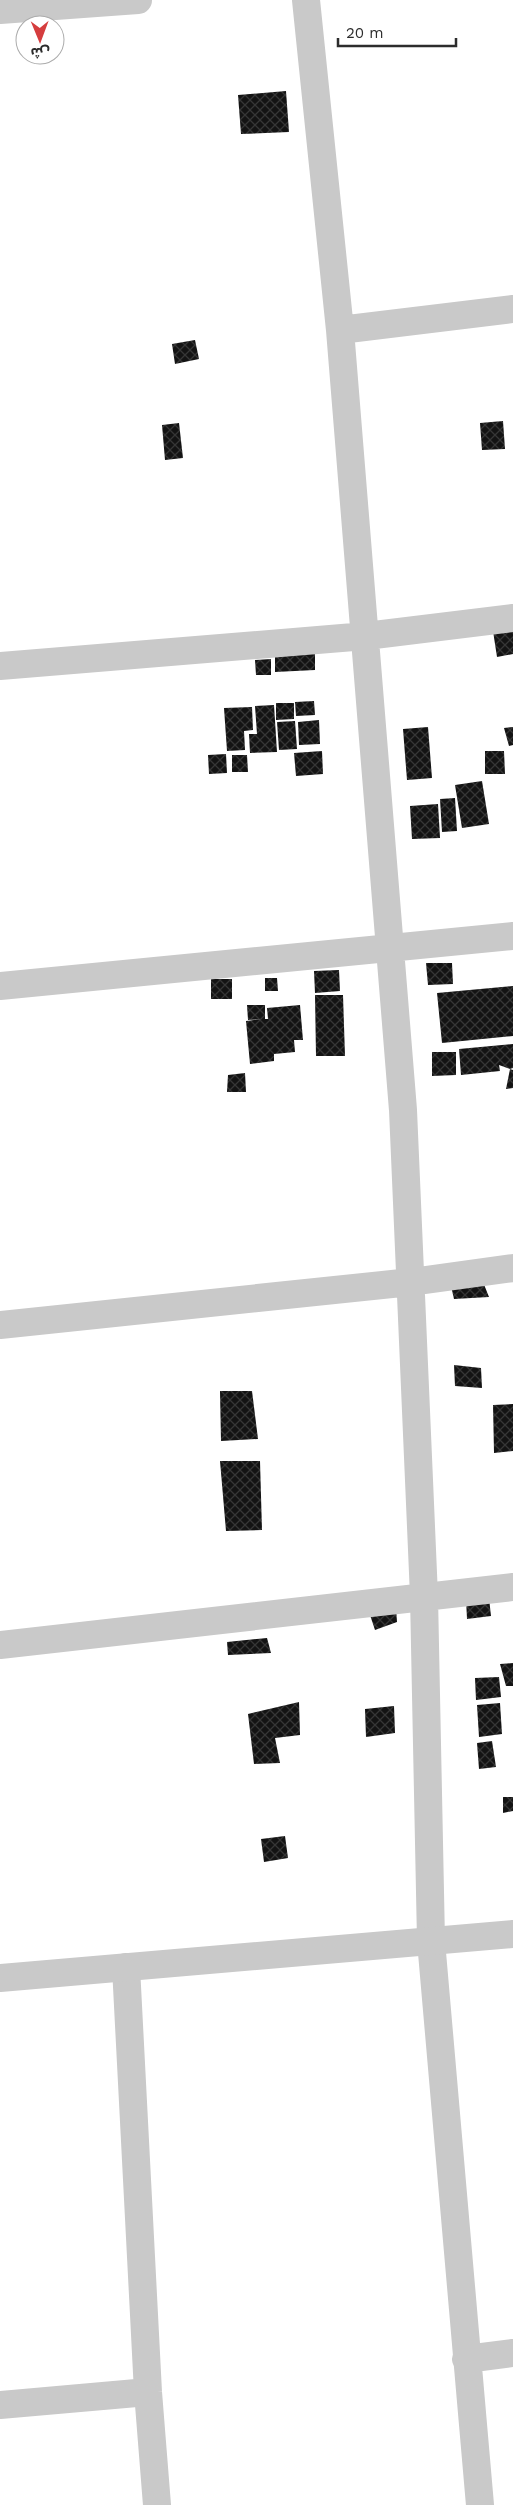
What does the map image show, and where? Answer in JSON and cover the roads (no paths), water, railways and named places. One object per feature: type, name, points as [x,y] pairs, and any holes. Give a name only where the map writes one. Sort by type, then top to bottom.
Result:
[{"type":"street","points":[[0,10],[138,0]]},
{"type":"street","points":[[306,0],[340,330],[403,1110],[424,1596],[431,1941],[480,2505]]},
{"type":"street","points":[[340,330],[513,309]]},
{"type":"street","points":[[0,666],[366,636],[513,618]]},
{"type":"street","points":[[0,986],[513,936]]},
{"type":"street","points":[[0,1325],[411,1282],[513,1268]]},
{"type":"street","points":[[0,1645],[513,1586]]},
{"type":"street","points":[[0,1978],[513,1934]]},
{"type":"street","points":[[126,1967],[148,2392],[158,2505]]},
{"type":"street","points":[[466,2359],[513,2353]]},
{"type":"street","points":[[0,2405],[148,2392]]}]
